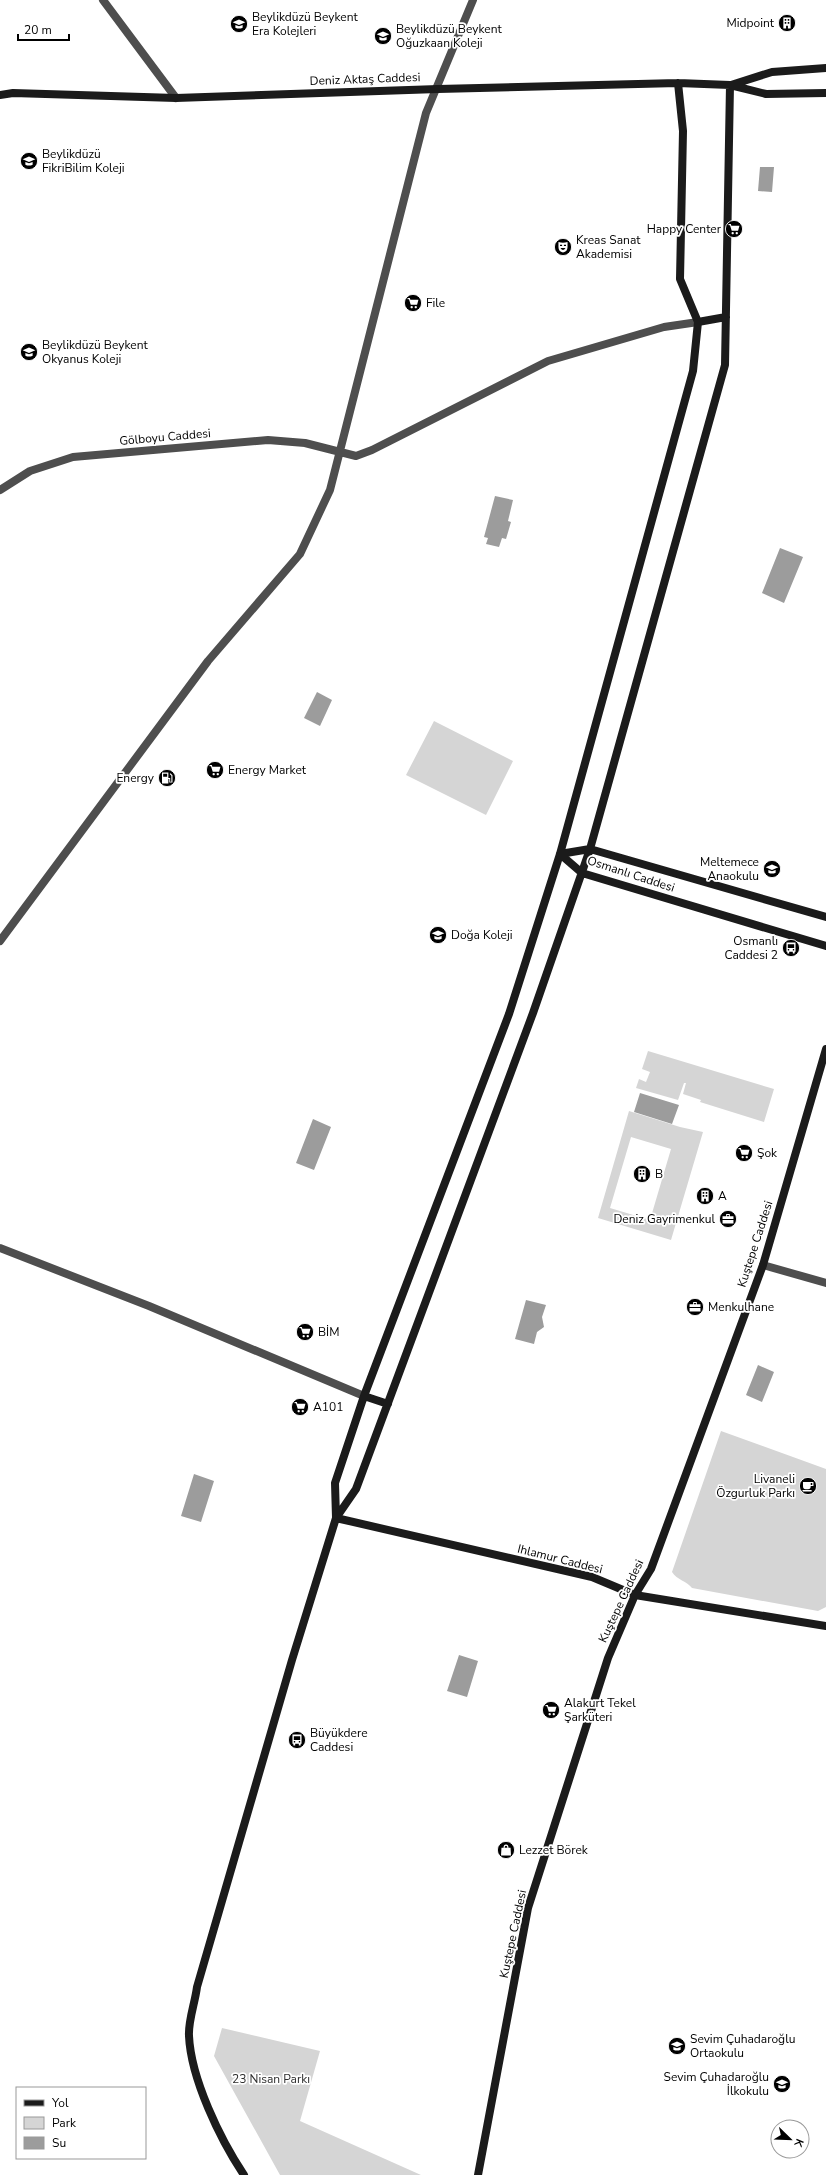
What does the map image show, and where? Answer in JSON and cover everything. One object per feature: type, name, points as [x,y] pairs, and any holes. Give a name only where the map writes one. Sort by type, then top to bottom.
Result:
[{"type":"street","points":[[103,0],[176,98]]},
{"type":"street","points":[[0,942],[208,661],[300,554],[330,490],[426,113],[438,89],[473,0]]},
{"type":"street","points":[[730,85],[772,72],[826,68]]},
{"type":"street","points":[[336,1518],[335,1483],[364,1396],[509,1014],[560,854],[693,371],[698,322],[680,279],[683,131],[678,83]]},
{"type":"street","name":"Deniz Aktaş Caddesi","points":[[0,94],[13,93],[176,98],[678,83],[730,85]]},
{"type":"street","points":[[730,85],[766,94],[826,93]]},
{"type":"street","points":[[244,2175],[212,2114],[192,2063],[189,2034],[197,1987],[292,1660],[336,1518],[356,1489],[533,1013],[590,849],[725,365],[730,85]]},
{"type":"street","points":[[698,322],[726,317]]},
{"type":"street","name":"Gölboyu Caddesi","points":[[0,490],[30,471],[73,457],[268,440],[305,443],[339,453],[356,456],[372,450],[548,361],[664,327],[698,322]]},
{"type":"street","name":"Osmanlı Caddesi","points":[[560,854],[590,849],[826,917]]},
{"type":"street","name":"Osmanlı Caddesi","points":[[560,854],[582,873],[826,946]]},
{"type":"street","name":"Kuştepe Caddesi","points":[[478,2175],[528,1908],[608,1658],[635,1595],[651,1569],[763,1265],[826,1049]]},
{"type":"street","points":[[0,1248],[149,1306],[364,1396],[388,1404]]},
{"type":"street","points":[[763,1265],[826,1283]]},
{"type":"street","name":"Ihlamur Caddesi","points":[[336,1518],[592,1577],[635,1595],[826,1626]]},
{"type":"green space","points":[[434,721],[513,761],[486,815],[406,775]]},
{"type":"green space","points":[[648,1051],[774,1089],[764,1122],[700,1102],[701,1100],[683,1094],[686,1083],[684,1083],[678,1100],[636,1088],[639,1079],[646,1082],[650,1072],[642,1069]]},
{"type":"green space","points":[[629,1111],[680,1127],[703,1132],[671,1240],[598,1218]],"holes":[[[631,1137],[671,1149],[650,1220],[610,1208]]]},
{"type":"green space","points":[[721,1431],[826,1469],[826,1607],[818,1611],[692,1588],[672,1572]]},
{"type":"green space","name":"23 Nisan Parkı","points":[[222,2028],[320,2051],[300,2121],[421,2175],[280,2175],[214,2056]]},
{"type":"water","points":[[760,167],[774,167],[772,192],[758,191]]},
{"type":"water","points":[[495,496],[513,500],[508,521],[511,522],[506,539],[502,538],[499,547],[486,544],[488,538],[484,537]]},
{"type":"water","points":[[780,548],[803,557],[784,603],[762,593]]},
{"type":"water","points":[[317,692],[332,700],[320,726],[304,718]]},
{"type":"water","points":[[640,1093],[679,1105],[672,1124],[634,1112]]},
{"type":"water","points":[[313,1119],[331,1127],[314,1170],[296,1163]]},
{"type":"water","points":[[526,1300],[546,1305],[542,1317],[544,1327],[537,1332],[534,1344],[515,1339]]},
{"type":"water","points":[[758,1365],[774,1372],[762,1402],[746,1395]]},
{"type":"water","points":[[194,1474],[214,1481],[201,1522],[181,1516]]},
{"type":"water","points":[[459,1655],[478,1661],[467,1697],[447,1691]]},
{"type":"place","name":"Midpoint","points":[[787,23]]},
{"type":"place","name":"Beylikdüzü Beykent Era Kolejleri","points":[[239,24]]},
{"type":"place","name":"Beylikdüzü Beykent Oğuzkaan Koleji","points":[[383,36]]},
{"type":"place","name":"Beylikdüzü FikriBilim Koleji","points":[[29,161]]},
{"type":"place","name":"Happy Center","points":[[734,229]]},
{"type":"place","name":"Kreas Sanat Akademisi","points":[[563,247]]},
{"type":"place","name":"File","points":[[413,303]]},
{"type":"place","name":"Beylikdüzü Beykent Okyanus Koleji","points":[[29,352]]},
{"type":"place","name":"Energy Market","points":[[215,770]]},
{"type":"place","name":"Energy","points":[[167,778]]},
{"type":"place","name":"Meltemece Anaokulu","points":[[772,869]]},
{"type":"place","name":"Doğa Koleji","points":[[438,935]]},
{"type":"place","name":"Osmanlı Caddesi 2","points":[[791,948]]},
{"type":"place","name":"Şok","points":[[744,1153]]},
{"type":"place","name":"B","points":[[642,1174]]},
{"type":"place","name":"A","points":[[705,1196]]},
{"type":"place","name":"Deniz Gayrimenkul","points":[[728,1219]]},
{"type":"place","name":"Menkulhane","points":[[695,1307]]},
{"type":"place","name":"BİM","points":[[305,1332]]},
{"type":"place","name":"A101","points":[[300,1407]]},
{"type":"place","name":"Livaneli Özgurluk Parkı","points":[[808,1486]]},
{"type":"place","name":"Alakurt Tekel Şarküteri","points":[[551,1710]]},
{"type":"place","name":"Büyükdere Caddesi","points":[[297,1740]]},
{"type":"place","name":"Lezzet Börek","points":[[506,1850]]},
{"type":"place","name":"Sevim Çuhadaroğlu Ortaokulu","points":[[677,2046]]},
{"type":"place","name":"Sevim Çuhadaroğlu İlkokulu","points":[[782,2084]]}]
